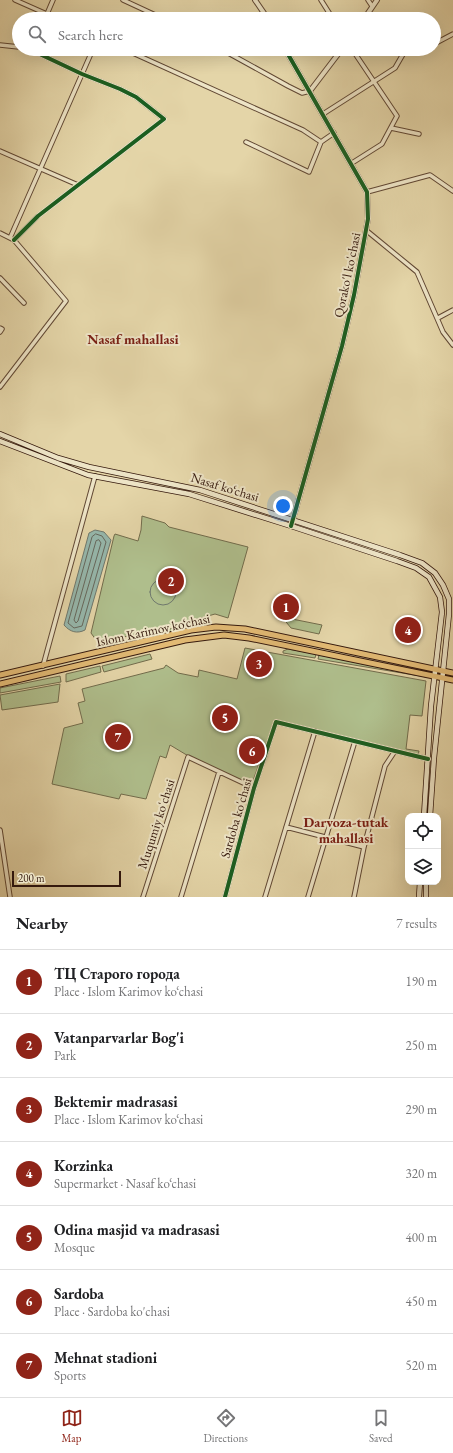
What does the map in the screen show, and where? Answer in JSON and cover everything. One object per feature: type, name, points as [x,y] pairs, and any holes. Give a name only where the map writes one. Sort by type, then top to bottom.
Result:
[{"type":"main road","name":"Nasaf ko‘chasi","points":[[0,434],[57,457],[89,467],[200,490],[374,546],[426,566],[436,573],[443,585],[450,606],[434,758],[430,813]]},
{"type":"main road","name":"Nasaf ko‘chasi","points":[[0,441],[61,466],[95,476],[188,494],[291,526],[397,561],[423,572],[429,577],[438,591],[442,612],[431,706],[424,813]]},
{"type":"main road","points":[[372,552],[374,546]]},
{"type":"main road","name":"Islom Karimov ko‘chasi","points":[[0,675],[191,630],[230,627],[453,672]]},
{"type":"main road","name":"Islom Karimov ko‘chasi","points":[[0,684],[185,640],[224,635],[453,680]]},
{"type":"main road","points":[[143,641],[145,649]]},
{"type":"main road","points":[[419,897],[420,885]]},
{"type":"main road","points":[[426,885],[426,897]]},
{"type":"street","points":[[15,0],[42,12]]},
{"type":"street","points":[[48,12],[53,0]]},
{"type":"street","points":[[123,0],[149,12]]},
{"type":"street","points":[[255,0],[263,12]]},
{"type":"street","points":[[321,0],[329,12]]},
{"type":"street","points":[[368,0],[372,6]]},
{"type":"street","points":[[368,12],[377,0]]},
{"type":"street","points":[[441,40],[453,34]]},
{"type":"street","points":[[0,45],[12,46]]},
{"type":"street","points":[[12,239],[38,216],[164,119],[131,95],[45,56]]},
{"type":"street","points":[[12,239],[40,170],[90,56]]},
{"type":"street","points":[[139,56],[289,124],[321,142]]},
{"type":"street","points":[[234,56],[302,93],[310,91],[337,56]]},
{"type":"street","name":"Qorako'l ko'chasi","points":[[289,56],[352,163],[367,192],[367,231],[342,346],[293,520]]},
{"type":"street","points":[[352,163],[382,144],[397,116],[356,56]]},
{"type":"street","points":[[323,114],[395,68],[402,56]]},
{"type":"street","points":[[391,128],[419,134]]},
{"type":"street","points":[[246,142],[309,172],[321,142],[334,133]]},
{"type":"street","points":[[0,151],[40,170],[78,185]]},
{"type":"street","points":[[367,192],[430,175],[452,190],[453,184]]},
{"type":"street","points":[[367,231],[417,272],[443,332],[453,345]]},
{"type":"street","points":[[0,233],[12,239],[66,301],[0,387]]},
{"type":"street","points":[[0,278],[24,303]]},
{"type":"street","points":[[438,318],[453,310]]},
{"type":"street","points":[[0,328],[2,329],[0,332]]},
{"type":"street","points":[[43,666],[95,476]]},
{"type":"street","points":[[291,526],[293,520]]},
{"type":"street","name":"Sardoba ko'chasi","points":[[224,897],[254,788],[276,722],[315,732]]},
{"type":"street","points":[[265,897],[315,732],[428,759]]},
{"type":"street","points":[[308,897],[355,741]]},
{"type":"street","points":[[354,897],[364,847],[385,766],[396,751]]},
{"type":"street","name":"Muqumiy ko'chasi","points":[[144,897],[188,757],[219,772]]},
{"type":"street","points":[[181,897],[219,772],[254,788]]},
{"type":"street","points":[[286,827],[364,847]]},
{"type":"street","points":[[0,830],[10,897]]},
{"type":"green space","points":[[142,516],[165,523],[169,527],[248,547],[228,618],[215,614],[180,624],[102,642],[96,640],[91,633],[114,536],[115,534],[138,541],[141,530]]},
{"type":"green space","points":[[282,617],[322,625],[319,634],[291,628]]},
{"type":"green space","points":[[203,620],[177,630],[103,649],[100,648]]},
{"type":"green space","points":[[245,648],[426,681],[422,716],[410,715],[406,749],[419,751],[418,755],[275,720],[251,786],[190,757],[170,745],[166,758],[160,756],[146,799],[121,794],[119,799],[52,784],[64,728],[83,723],[78,703],[85,701],[82,689],[164,668],[166,665],[178,673],[198,677],[199,670],[237,679]]},
{"type":"green space","points":[[288,649],[316,654],[315,658],[283,653],[283,651]]},
{"type":"green space","points":[[150,654],[152,659],[104,672],[102,666]]},
{"type":"green space","points":[[319,655],[426,677],[318,659]]},
{"type":"green space","points":[[100,666],[101,672],[66,682],[66,674]]},
{"type":"green space","points":[[60,676],[61,682],[0,693],[0,688]]},
{"type":"green space","points":[[60,684],[58,702],[2,710],[0,695]]},
{"type":"water","points":[[95,530],[104,532],[111,540],[85,630],[74,632],[64,625],[89,533]]},
{"type":"waterway","points":[[163,579],[172,583],[176,592],[172,601],[163,605],[154,601],[150,592],[154,583],[163,579]]},
{"type":"cycle path","points":[[14,240],[38,216],[164,119],[136,97],[44,56]]},
{"type":"cycle path","points":[[289,56],[367,192],[368,219],[354,295],[342,346],[291,526]]},
{"type":"cycle path","points":[[225,897],[254,788],[276,722],[428,759]]},
{"type":"place","name":"Vatanparvarlar Bog'i","points":[[171,581]]},
{"type":"place","name":"ТЦ Старого города","points":[[286,607]]},
{"type":"place","name":"Korzinka","points":[[408,630]]},
{"type":"place","name":"Bektemir madrasasi","points":[[259,664]]},
{"type":"place","name":"Odina masjid va madrasasi","points":[[225,718]]},
{"type":"place","name":"Mehnat stadioni","points":[[118,737]]},
{"type":"place","name":"Sardoba","points":[[252,751]]},
{"type":"district","name":"Nasaf mahallasi","points":[[133,339]]},
{"type":"district","name":"Darvoza-tutak mahallasi","points":[[346,830]]}]
